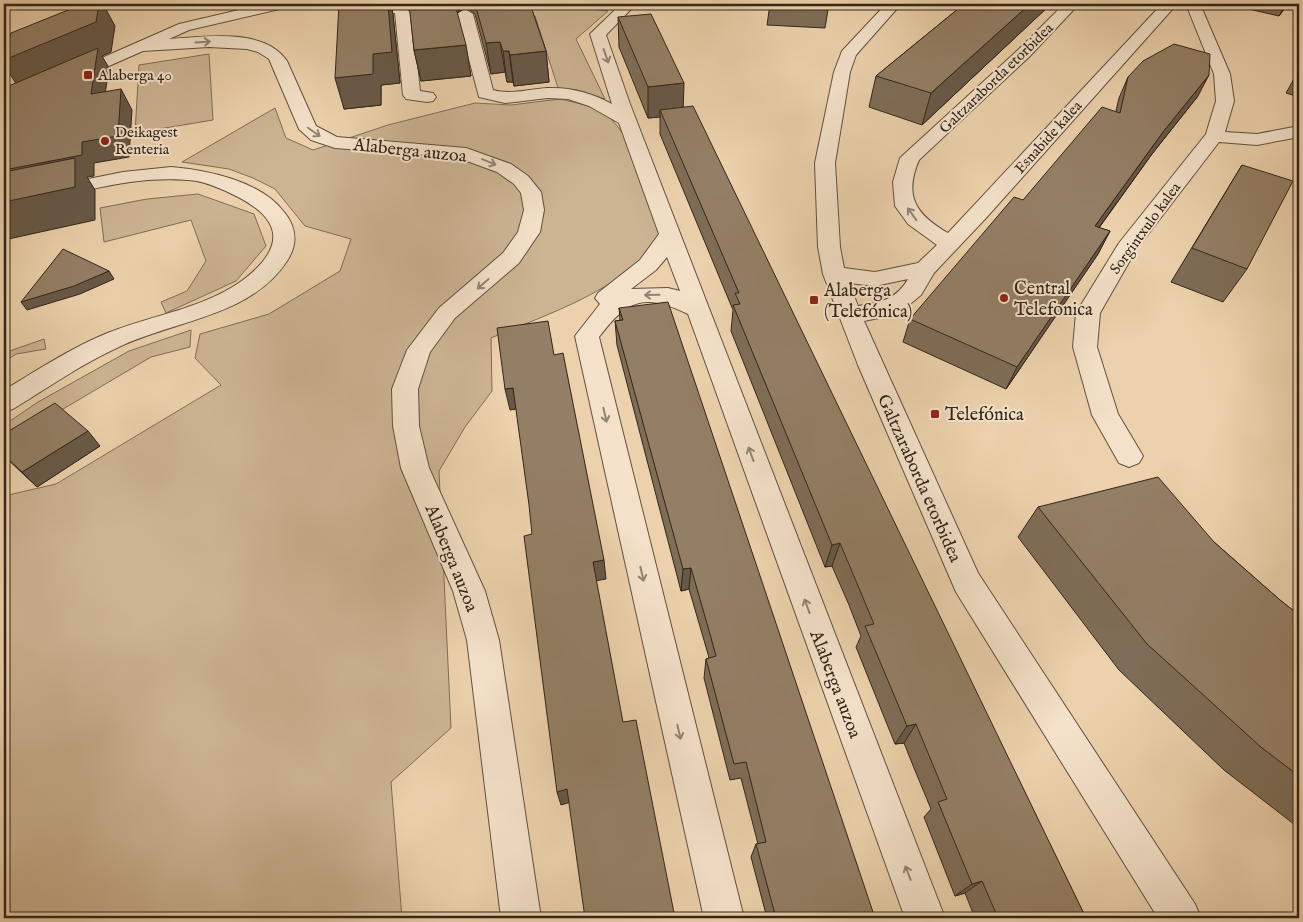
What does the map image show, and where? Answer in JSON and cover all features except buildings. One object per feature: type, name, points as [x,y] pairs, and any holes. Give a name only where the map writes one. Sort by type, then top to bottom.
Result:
[{"type":"street","points":[[136,47],[195,23],[283,4]]},
{"type":"street","points":[[325,4],[400,9],[404,15],[412,95],[418,98],[427,97]]},
{"type":"street","name":"Alaberga auzoa","points":[[629,4],[598,34],[669,235],[925,918]]},
{"type":"street","name":"Galtzaraborda etorbidea","points":[[894,4],[848,54],[842,72],[825,163],[829,248],[834,274],[849,315],[967,582],[1180,918]]},
{"type":"street","name":"Galtzaraborda etorbidea","points":[[950,244],[915,220],[906,205],[901,187],[906,165],[910,158],[1017,59],[1072,4]]},
{"type":"street","name":"Esnabide kalea","points":[[849,315],[890,309],[913,290],[925,269],[1170,4]]},
{"type":"street","name":"Sorgintxulo kalea","points":[[1128,456],[1105,415],[1085,346],[1088,313],[1127,248],[1215,135],[1225,101],[1222,74],[1193,4]]},
{"type":"street","points":[[465,14],[485,92],[502,99],[558,93],[581,97],[600,104],[627,120]]},
{"type":"street","name":"Alaberga auzoa","points":[[4,107],[136,47],[216,41],[254,45],[276,56],[308,129],[318,136],[335,142],[459,152],[504,168],[521,180],[531,192],[534,210],[529,232],[511,258],[481,286],[447,313],[419,350],[405,389],[406,426],[415,468],[469,591],[483,640],[521,918]]},
{"type":"street","points":[[1215,135],[1237,141],[1255,142],[1299,132]]},
{"type":"street","points":[[4,202],[152,174],[195,175],[214,180],[246,193],[262,203],[276,215],[285,228],[286,241],[281,253],[266,272],[242,290],[217,303],[148,325],[114,339],[4,402]]},
{"type":"street","points":[[669,235],[660,255],[642,272],[611,292],[597,306],[587,336],[724,918]]},
{"type":"street","points":[[834,274],[875,279],[925,269]]},
{"type":"street","points":[[587,336],[608,310],[635,296],[668,295],[697,309]]},
{"type":"shaded area","points":[[513,4],[577,4],[574,7],[608,11],[576,39],[605,99],[577,90],[558,88],[535,16],[485,21]]},
{"type":"shaded area","points":[[209,54],[213,120],[135,133],[139,65]]},
{"type":"shaded area","points":[[560,99],[586,105],[605,114],[620,130],[629,143],[636,159],[661,239],[644,257],[605,287],[583,299],[491,338],[492,391],[465,427],[439,471],[451,728],[391,782],[402,918],[4,918],[4,496],[56,484],[221,385],[195,358],[200,334],[269,314],[340,271],[351,239],[305,226],[275,189],[253,178],[229,169],[182,162],[275,108],[286,138],[313,150],[388,125],[475,103],[511,105]]},
{"type":"shaded area","points":[[198,194],[254,214],[266,246],[236,281],[166,313],[161,302],[187,291],[206,261],[191,220],[104,242],[100,208],[147,199]]},
{"type":"shaded area","points":[[191,330],[190,347],[151,357],[4,444],[4,425],[38,402],[129,351]]},
{"type":"shaded area","points":[[44,339],[46,349],[16,354],[4,362],[4,353]]},
{"type":"place","name":"Alaberga 40","points":[[88,75]]},
{"type":"place","name":"Deikagest Renteria","points":[[105,141]]},
{"type":"place","name":"Central Telefonica","points":[[1004,298]]},
{"type":"place","name":"Alaberga (Telefónica)","points":[[814,300]]},
{"type":"place","name":"Telefónica","points":[[935,414]]}]
